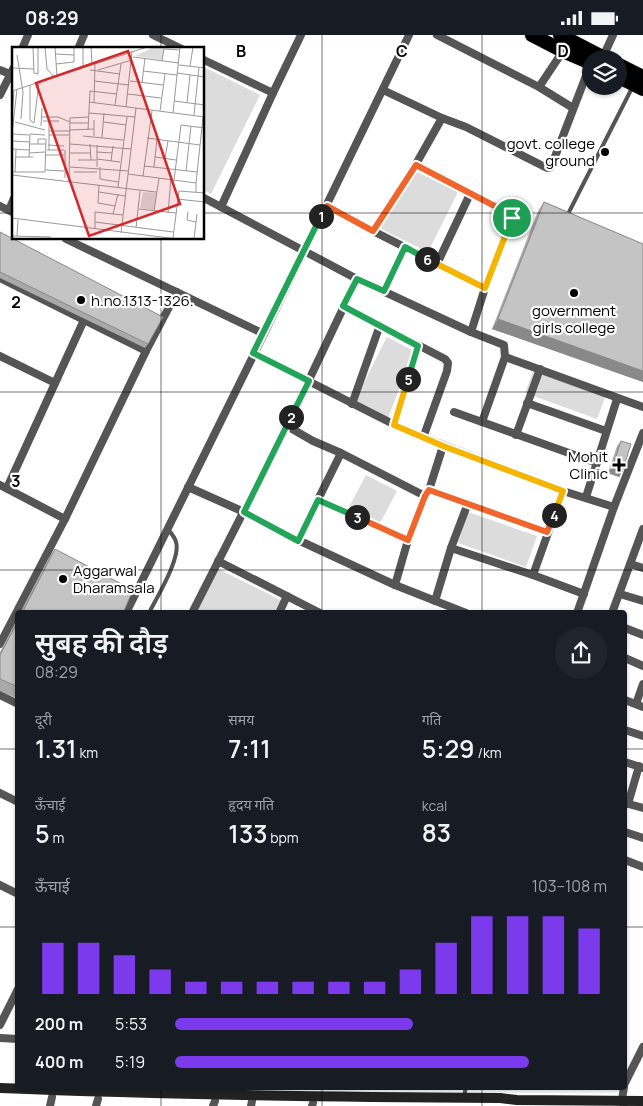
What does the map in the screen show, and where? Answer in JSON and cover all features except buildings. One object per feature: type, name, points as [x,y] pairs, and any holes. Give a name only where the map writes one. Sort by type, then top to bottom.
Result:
[{"type":"highway","points":[[532,35],[564,51],[582,56]]},
{"type":"highway","points":[[560,35],[583,50]]},
{"type":"highway","points":[[627,72],[640,83]]},
{"type":"highway","points":[[627,79],[640,83]]},
{"type":"main road","points":[[0,1088],[15,1089]]},
{"type":"main road","points":[[43,1090],[108,1093],[239,1091],[314,1097],[465,1093],[498,1103]]},
{"type":"main road","points":[[0,1095],[51,1102],[313,1105],[623,1103],[643,1101]]},
{"type":"street","points":[[23,47],[28,35]]},
{"type":"street","points":[[79,47],[84,35]]},
{"type":"street","points":[[153,35],[177,47]]},
{"type":"street","points":[[221,207],[273,93],[302,35]]},
{"type":"street","points":[[127,610],[327,206],[409,35]]},
{"type":"street","points":[[437,35],[539,87],[573,108]]},
{"type":"street","points":[[604,50],[614,35]]},
{"type":"street","points":[[539,87],[564,51]]},
{"type":"street","points":[[205,59],[273,93]]},
{"type":"street","points":[[0,69],[12,71],[0,95]]},
{"type":"street","points":[[383,90],[442,118],[466,127],[546,168],[551,167],[573,108],[582,91]]},
{"type":"street","points":[[373,231],[416,165],[442,118]]},
{"type":"street","points":[[416,165],[508,213],[512,218],[485,288],[471,332]]},
{"type":"street","points":[[437,264],[470,194]]},
{"type":"street","points":[[205,199],[357,279],[471,332],[504,345],[506,357],[482,422]]},
{"type":"street","points":[[0,206],[11,212]]},
{"type":"street","points":[[327,206],[485,288]]},
{"type":"street","points":[[70,240],[83,243],[177,292],[264,334]]},
{"type":"street","points":[[384,291],[405,247]]},
{"type":"street","points":[[0,278],[146,351]]},
{"type":"street","points":[[194,610],[287,426],[357,279]]},
{"type":"street","points":[[18,610],[65,519],[146,351],[177,292]]},
{"type":"street","points":[[343,306],[445,359],[448,363],[423,438]]},
{"type":"street","points":[[65,519],[3,487],[84,321]]},
{"type":"street","points":[[352,404],[380,325]]},
{"type":"street","points":[[394,425],[418,346]]},
{"type":"street","points":[[253,353],[423,438],[563,491],[614,507]]},
{"type":"street","points":[[0,356],[55,383]]},
{"type":"street","points":[[506,357],[643,407]]},
{"type":"street","points":[[516,435],[540,369]]},
{"type":"street","points":[[586,497],[617,399]]},
{"type":"street","points":[[527,403],[606,431]]},
{"type":"street","points":[[454,412],[596,463]]},
{"type":"street","points":[[287,426],[312,441],[427,493],[468,503],[547,532]]},
{"type":"street","points":[[578,610],[614,507],[642,438]]},
{"type":"street","points":[[395,585],[408,540],[443,446]]},
{"type":"street","points":[[298,541],[341,453]]},
{"type":"street","points":[[188,487],[244,512],[298,541],[395,585],[458,610]]},
{"type":"street","points":[[533,575],[563,491]]},
{"type":"street","points":[[318,500],[408,540]]},
{"type":"street","points":[[436,601],[451,548],[468,503]]},
{"type":"street","points":[[613,610],[643,529]]},
{"type":"street","points":[[451,548],[584,594]]},
{"type":"street","points":[[218,561],[314,610]]},
{"type":"street","points":[[630,564],[643,568]]},
{"type":"street","points":[[620,594],[643,601]]},
{"type":"street","points":[[280,610],[287,596]]},
{"type":"street","points":[[0,644],[15,615]]},
{"type":"street","points":[[627,629],[643,635]]},
{"type":"street","points":[[627,660],[643,666]]},
{"type":"street","points":[[627,701],[640,706],[643,684]]},
{"type":"street","points":[[0,695],[15,702]]},
{"type":"street","points":[[627,731],[643,736]]},
{"type":"street","points":[[627,763],[641,767],[627,801]]},
{"type":"street","points":[[0,793],[15,800]]},
{"type":"street","points":[[627,803],[643,808]]},
{"type":"street","points":[[627,833],[643,838]]},
{"type":"street","points":[[627,861],[643,867]]},
{"type":"street","points":[[0,885],[15,892]]},
{"type":"street","points":[[0,1025],[15,995]]},
{"type":"street","points":[[0,1038],[15,1039]]},
{"type":"street","points":[[627,1079],[643,1047]]},
{"type":"street","points":[[623,1103],[624,1090]]},
{"type":"lane","points":[[564,221],[640,83]]},
{"type":"lane","points":[[150,610],[175,559],[176,540],[167,528]]},
{"type":"shaded area","points":[[205,68],[260,95],[211,194],[205,191]]},
{"type":"shaded area","points":[[411,169],[458,192],[428,252],[381,229]]},
{"type":"shaded area","points":[[387,337],[414,351],[388,418],[354,402]]},
{"type":"shaded area","points":[[534,369],[606,395],[597,419],[525,393]]},
{"type":"shaded area","points":[[366,475],[397,491],[380,523],[349,507]]},
{"type":"shaded area","points":[[468,512],[537,536],[526,567],[458,543]]},
{"type":"shaded area","points":[[212,566],[281,600],[275,610],[190,610]]},
{"type":"place","name":"govt. college ground","points":[[605,152]]},
{"type":"place","name":"government girls college","points":[[574,293]]},
{"type":"place","name":"h.no.1313-1326.","points":[[81,300]]},
{"type":"place","name":"Mohit Clinic","points":[[619,465]]},
{"type":"place","name":"Aggarwal Dharamsala","points":[[63,579]]},
{"type":"route","points":[[416,165],[508,213],[512,218],[485,288],[405,247],[384,291],[357,279],[343,306],[418,346],[394,425],[443,446],[563,491],[547,532],[429,490],[408,540],[318,500],[298,541],[244,512],[309,381],[253,353],[327,206],[373,231],[416,165]]}]
